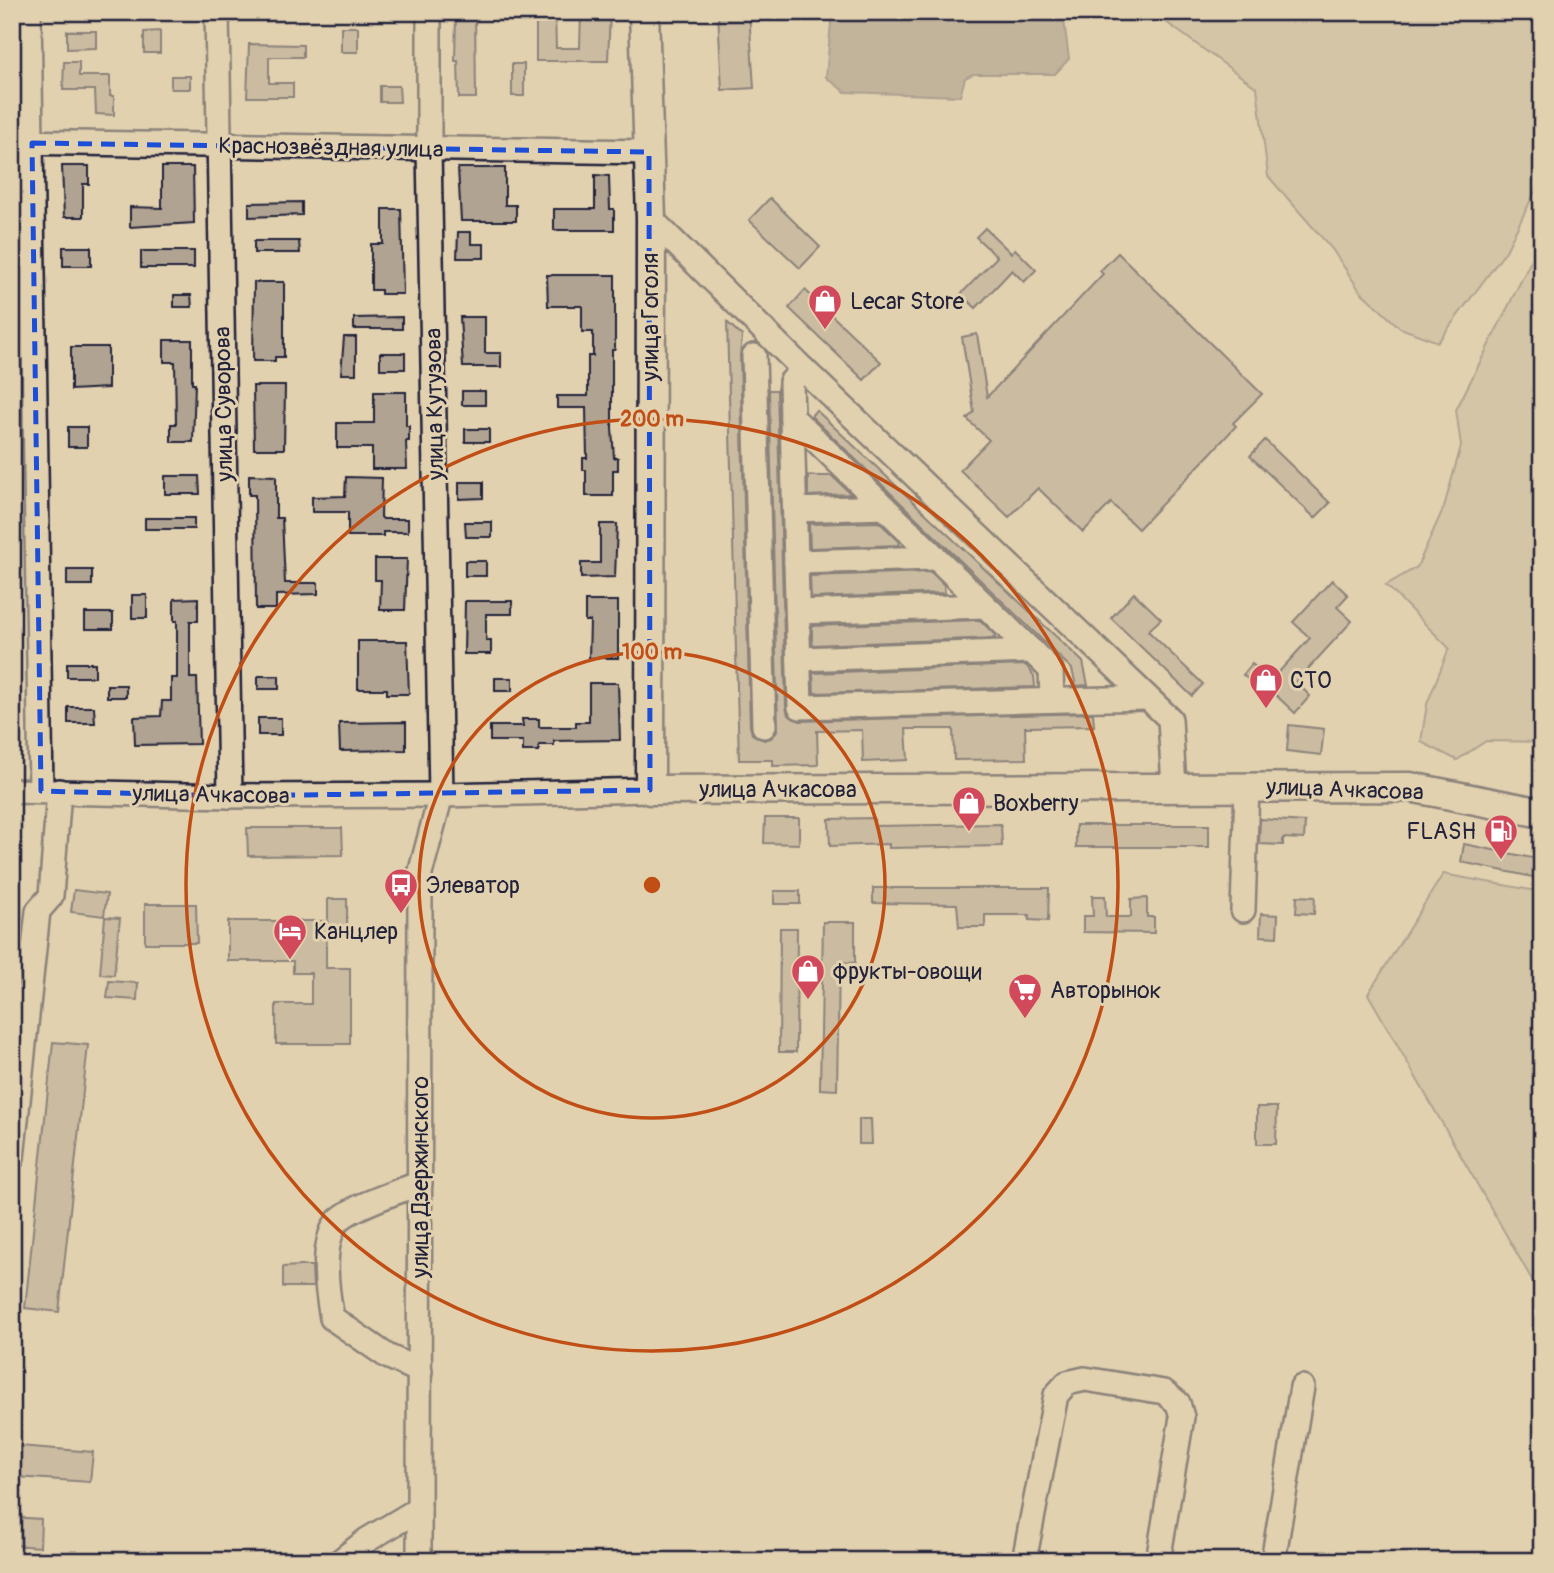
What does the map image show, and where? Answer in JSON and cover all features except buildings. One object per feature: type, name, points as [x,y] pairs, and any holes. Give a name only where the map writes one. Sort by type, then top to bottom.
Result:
[{"type":"main road","name":"улица Гоголя","points":[[644,12],[650,219],[650,790]]},
{"type":"main road","name":"улица Ачкасова","points":[[650,790],[1410,787],[1542,813]]},
{"type":"street","points":[[12,1158],[38,911],[51,896],[50,791],[22,142],[29,12]]},
{"type":"street","name":"улица Суворова","points":[[217,12],[230,796]]},
{"type":"street","name":"улица Кутузова","points":[[429,12],[441,795]]},
{"type":"street","name":"Краснозвёздная улица","points":[[22,142],[649,152]]},
{"type":"street","points":[[650,219],[1170,719],[1174,787]]},
{"type":"street","points":[[754,356],[764,726]]},
{"type":"street","points":[[803,369],[791,382],[800,707],[1147,698]]},
{"type":"street","points":[[756,413],[792,414],[1051,670],[1052,700]]},
{"type":"street","points":[[794,510],[884,507]]},
{"type":"street","points":[[796,562],[936,558]]},
{"type":"street","points":[[797,612],[985,606]]},
{"type":"street","points":[[799,659],[1032,651]]},
{"type":"street","points":[[1243,910],[1247,787]]},
{"type":"street","name":"улица Ачкасова","points":[[12,791],[230,796],[650,790]]},
{"type":"street","name":"улица Дзержинского","points":[[419,1561],[421,874],[441,795]]},
{"type":"street","points":[[420,1183],[356,1209],[337,1222],[326,1253],[327,1295],[332,1318],[387,1356],[420,1371]]},
{"type":"street","points":[[1024,1561],[1056,1395],[1067,1383],[1085,1379],[1164,1392],[1178,1402],[1182,1417],[1158,1561]]},
{"type":"street","points":[[1273,1561],[1303,1387]]},
{"type":"street","points":[[340,1561],[367,1540],[419,1509]]},
{"type":"highlighted area","points":[[32,143],[649,152],[650,790],[230,796],[41,791]]},
{"type":"shaded area","points":[[832,12],[1063,12],[1069,59],[1055,74],[973,74],[965,78],[960,96],[845,92],[826,77]]},
{"type":"shaded area","points":[[940,12],[1542,12],[1542,177],[1506,251],[1438,342],[1400,328],[1360,291],[1332,249],[1268,176],[1257,88],[1159,17],[944,15]]},
{"type":"shaded area","points":[[1542,239],[1542,742],[1486,741],[1457,760],[1421,742],[1427,704],[1449,648],[1386,585],[1417,567],[1444,507],[1461,446],[1456,410]]},
{"type":"shaded area","points":[[1443,874],[1542,892],[1542,1286],[1535,1285],[1368,994]]},
{"type":"place","name":"Lecar Store","points":[[825,331]]},
{"type":"place","name":"СТО","points":[[1266,710]]},
{"type":"place","name":"Boxberry","points":[[969,833]]},
{"type":"place","name":"FLASH","points":[[1501,861]]},
{"type":"place","name":"Элеватор","points":[[401,915]]},
{"type":"place","name":"Канцлер","points":[[290,961]]},
{"type":"place","name":"фрукты-овощи","points":[[808,1001]]},
{"type":"place","name":"Авторынок","points":[[1025,1020]]}]
